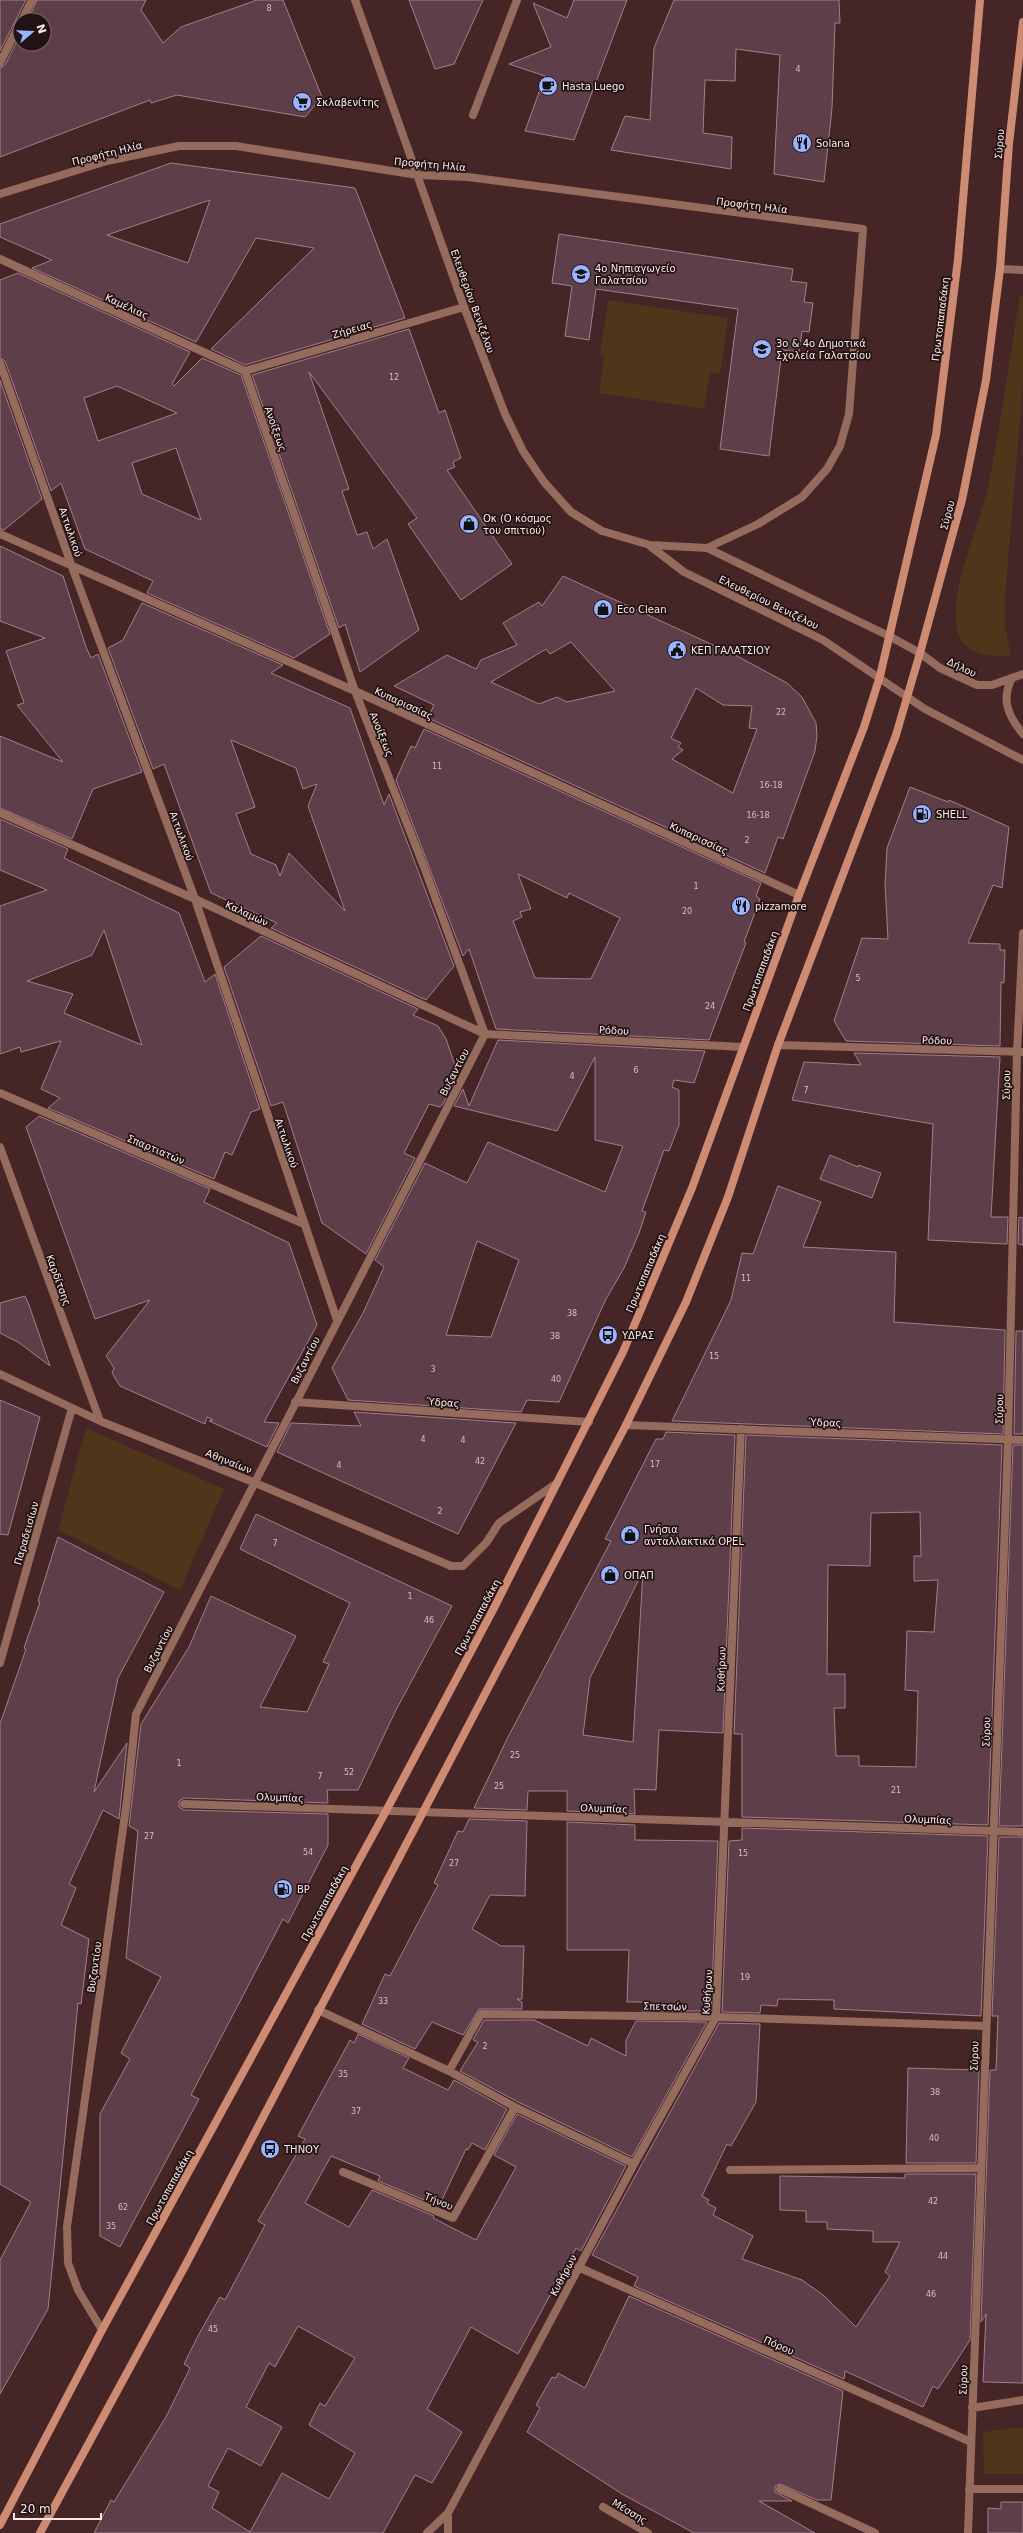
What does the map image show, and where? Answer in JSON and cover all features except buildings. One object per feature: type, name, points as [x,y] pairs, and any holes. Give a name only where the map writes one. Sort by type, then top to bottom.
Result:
[{"type":"main road","name":"Πρωτοπαπαδάκη","points":[[0,2526],[102,2330],[386,1811],[495,1606],[623,1352],[692,1188],[798,895],[864,727],[880,676],[936,435],[958,259],[980,0]]},
{"type":"main road","name":"Σύρου","points":[[920,653],[962,500],[986,380],[1000,269],[1009,144],[1023,22]]},
{"type":"main road","points":[[40,2533],[185,2266],[626,1425],[686,1302],[728,1197],[778,1045],[896,735],[920,653]]},
{"type":"street","points":[[26,12],[32,0]]},
{"type":"street","name":"Ελευθερίου Βενιζέλου","points":[[355,0],[464,307],[505,414],[523,450],[544,482],[572,512],[602,531],[650,545],[707,548],[889,636]]},
{"type":"street","points":[[473,115],[517,0]]},
{"type":"street","points":[[0,62],[12,39]]},
{"type":"street","name":"Προφήτη Ηλία","points":[[0,194],[107,161],[179,146],[236,146],[417,175],[468,177],[863,229],[849,414],[840,446],[827,469],[802,497],[758,524],[707,548]]},
{"type":"street","name":"Καμέλιας","points":[[0,259],[245,371]]},
{"type":"street","points":[[1000,269],[1023,270]]},
{"type":"street","name":"Ζήρειας","points":[[245,371],[464,307]]},
{"type":"street","name":"Αιτωλικού","points":[[0,363],[72,567],[195,899],[337,1320]]},
{"type":"street","name":"Ανοίξεως","points":[[245,371],[355,691],[424,867],[485,1034]]},
{"type":"street","name":"Κυπαρισσίας","points":[[0,534],[355,691],[798,895]]},
{"type":"street","name":"Ελευθερίου Βενιζέλου","points":[[650,545],[684,572],[823,640],[880,676]]},
{"type":"street","points":[[889,636],[920,653]]},
{"type":"street","name":"Δήλου","points":[[920,653],[940,668],[977,685],[992,685],[1010,680],[1023,674]]},
{"type":"street","points":[[880,676],[907,697],[966,731],[1023,760]]},
{"type":"street","points":[[1010,680],[1006,692],[1008,709],[1023,734]]},
{"type":"street","name":"Καλαμών","points":[[0,813],[195,899],[485,1034]]},
{"type":"street","name":"Σύρου","points":[[968,2533],[992,1831],[1008,1440],[1023,933]]},
{"type":"street","name":"Ρόδου","points":[[485,1034],[743,1047]]},
{"type":"street","name":"Βυζαντίου","points":[[102,2330],[78,2290],[70,2270],[68,2263],[67,2227],[127,1800],[136,1714],[253,1482],[485,1034]]},
{"type":"street","name":"Ρόδου","points":[[778,1045],[1020,1052]]},
{"type":"street","name":"Σπαρτιατών","points":[[0,1093],[304,1224]]},
{"type":"street","name":"Καρδίτσης","points":[[0,1147],[100,1421]]},
{"type":"street","name":"Αθηναίων","points":[[0,1374],[100,1421],[253,1482],[451,1566],[462,1566],[486,1543],[499,1523],[557,1483]]},
{"type":"street","name":"Ύδρας","points":[[295,1402],[589,1422]]},
{"type":"street","name":"Παραδεισίων","points":[[0,1663],[72,1408]]},
{"type":"street","name":"Ύδρας","points":[[626,1425],[1023,1440]]},
{"type":"street","name":"Κυθήρων","points":[[448,2513],[578,2267],[716,2017],[741,1429]]},
{"type":"street","name":"Ολυμπίας","points":[[184,1804],[1023,1832]]},
{"type":"street","points":[[318,2010],[449,2071],[515,2107],[634,2164]]},
{"type":"street","name":"Σπετσών","points":[[449,2071],[481,2014],[716,2017],[986,2026]]},
{"type":"street","name":"Τήνου","points":[[343,2172],[453,2218],[515,2107]]},
{"type":"street","points":[[730,2170],[980,2168]]},
{"type":"street","name":"Πόρου","points":[[578,2267],[971,2442]]},
{"type":"street","points":[[972,2408],[1023,2400]]},
{"type":"street","points":[[969,2489],[1023,2488]]},
{"type":"street","points":[[780,2489],[875,2533]]},
{"type":"street","name":"Μέσσης","points":[[603,2507],[648,2533]]},
{"type":"street","points":[[427,2533],[448,2513]]},
{"type":"street","points":[[448,2513],[448,2533]]},
{"type":"shaded area","points":[[1023,295],[1023,385],[1005,597],[1005,626],[1011,656],[994,656],[978,653],[965,644],[960,638],[957,629],[957,596],[966,560],[987,491],[1001,418],[1020,296]]},
{"type":"shaded area","points":[[608,300],[728,318],[720,374],[710,372],[704,409],[599,393],[604,356],[600,355]]},
{"type":"shaded area","points":[[86,1428],[224,1489],[180,1590],[58,1530]]},
{"type":"shaded area","points":[[1023,2427],[1023,2474],[984,2474],[983,2432]]},
{"type":"place","name":"Hasta Luego","points":[[548,86]]},
{"type":"place","name":"Σκλαβενίτης","points":[[302,102]]},
{"type":"place","name":"Solana","points":[[802,143]]},
{"type":"place","name":"4ο Νηπιαγωγείο Γαλατσίου","points":[[581,274]]},
{"type":"place","name":"3ο & 4ο Δημοτικά Σχολεία Γαλατσίου","points":[[762,349]]},
{"type":"place","name":"Οκ (Ο κόσμος του σπιτιού)","points":[[469,524]]},
{"type":"place","name":"Eco Clean","points":[[603,609]]},
{"type":"place","name":"ΚΕΠ ΓΑΛΑΤΣΙΟΥ","points":[[677,650]]},
{"type":"place","name":"SHELL","points":[[922,814]]},
{"type":"place","name":"pizzamore","points":[[741,906]]},
{"type":"place","name":"ΥΔΡΑΣ","points":[[608,1335]]},
{"type":"place","name":"Γνήσια ανταλλακτικά OPEL","points":[[630,1535]]},
{"type":"place","name":"ΟΠΑΠ","points":[[610,1575]]},
{"type":"place","name":"BP","points":[[283,1889]]},
{"type":"place","name":"ΤΗΝΟΥ","points":[[270,2149]]}]
